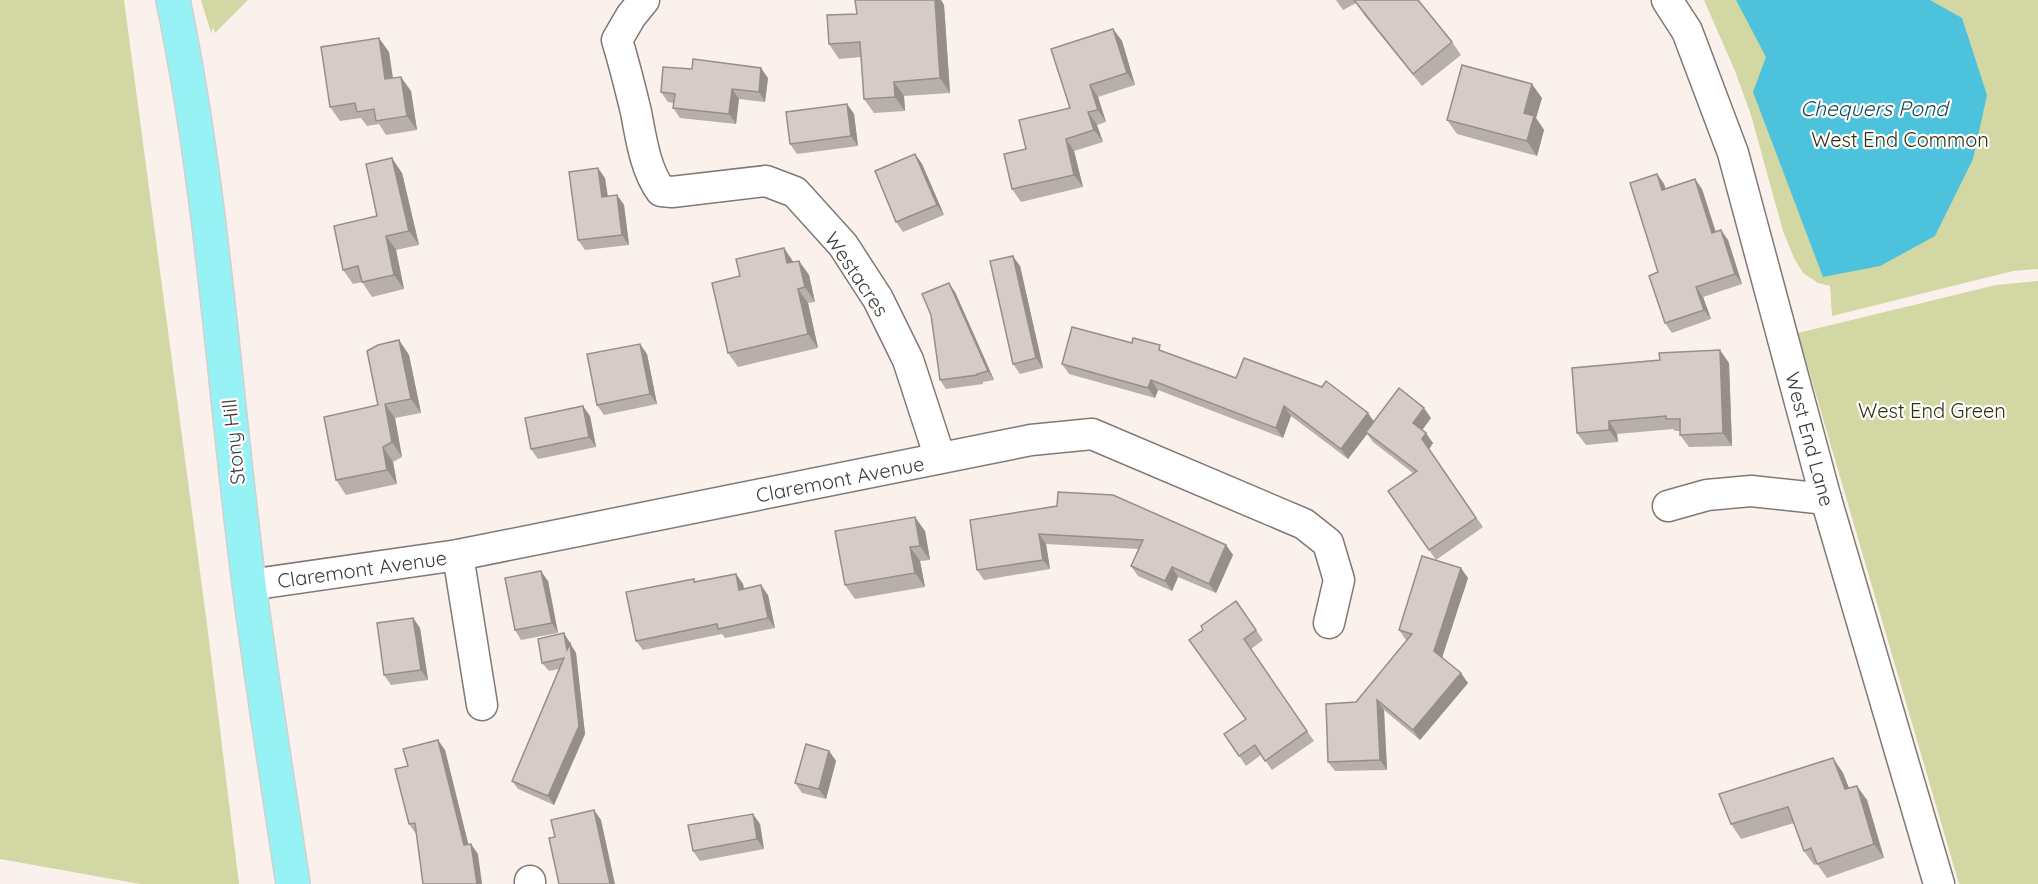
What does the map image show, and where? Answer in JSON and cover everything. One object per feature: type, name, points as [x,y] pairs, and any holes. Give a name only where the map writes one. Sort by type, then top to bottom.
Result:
[{"type":"main road","name":"Stony Hill","points":[[173,0],[186,63],[210,231],[249,585],[293,884]]},
{"type":"street","name":"Westacres","points":[[644,0],[631,16],[617,40],[643,146],[655,182],[661,191],[672,192],[766,181],[795,192],[843,245],[878,299],[908,360],[940,458]]},
{"type":"street","name":"West End Lane","points":[[1667,0],[1687,31],[1733,153],[1826,499],[1939,884]]},
{"type":"street","name":"Claremont Avenue","points":[[249,585],[458,555],[1031,440],[1092,434],[1304,524],[1328,543],[1339,580],[1329,623]]},
{"type":"street","points":[[1668,506],[1707,495],[1750,491],[1826,499]]},
{"type":"street","points":[[458,555],[482,705]]},
{"type":"green space","points":[[0,0],[124,0],[239,884],[140,884],[0,859]]},
{"type":"green space","points":[[201,0],[248,0],[215,33],[213,27],[211,33]]},
{"type":"green space","name":"Chequers Pond","points":[[1704,0],[2038,0],[2038,269],[2013,271],[1832,316],[1830,286],[1818,283],[1803,273],[1783,231],[1751,115],[1735,71]]},
{"type":"green space","name":"West End Green","points":[[2038,281],[2038,884],[1959,884],[1798,333],[1996,285]]},
{"type":"water","name":"Chequers Pond","points":[[1736,0],[1930,0],[1962,18],[1987,95],[1973,159],[1935,236],[1880,266],[1823,277],[1753,92],[1766,57]]},
{"type":"building","points":[[855,0],[935,0],[940,78],[894,82],[895,97],[864,99],[860,42],[829,44],[827,15],[857,14]]},
{"type":"building","points":[[1354,0],[1418,0],[1452,42],[1413,74]]},
{"type":"building","points":[[1113,29],[1127,73],[1090,85],[1098,110],[1088,112],[1094,130],[1066,139],[1074,175],[1012,189],[1004,154],[1026,149],[1019,120],[1070,108],[1051,49]]},
{"type":"building","points":[[379,38],[385,79],[401,77],[407,116],[376,121],[374,109],[357,112],[355,103],[330,107],[321,47]]},
{"type":"building","points":[[693,59],[761,68],[759,92],[732,89],[729,114],[673,108],[675,94],[661,92],[663,67],[692,69]]},
{"type":"building","points":[[1462,65],[1532,84],[1524,113],[1534,116],[1527,141],[1447,120]]},
{"type":"building","points":[[847,104],[851,136],[790,144],[786,112]]},
{"type":"building","points":[[915,154],[937,205],[896,222],[875,171]]},
{"type":"building","points":[[392,158],[409,231],[386,236],[394,275],[362,282],[358,266],[343,270],[334,226],[377,216],[366,164]]},
{"type":"building","points":[[598,168],[602,197],[617,195],[622,235],[578,240],[569,172]]},
{"type":"building","points":[[1657,174],[1662,190],[1695,179],[1712,233],[1721,230],[1735,274],[1696,287],[1704,310],[1665,323],[1649,276],[1658,272],[1630,183]]},
{"type":"building","points":[[784,248],[787,263],[799,261],[805,287],[798,289],[808,334],[728,353],[712,283],[740,276],[736,259]]},
{"type":"building","points":[[1013,256],[1036,358],[1013,364],[990,261]]},
{"type":"building","points":[[949,283],[988,371],[977,375],[940,380],[931,315],[922,294]]},
{"type":"building","points":[[1072,327],[1132,343],[1133,338],[1160,345],[1159,350],[1236,378],[1244,358],[1322,387],[1326,381],[1368,413],[1341,449],[1284,406],[1276,428],[1151,380],[1148,388],[1062,364]]},
{"type":"building","points":[[399,340],[411,399],[385,404],[392,442],[383,447],[387,470],[336,480],[324,417],[378,405],[367,351],[378,345]]},
{"type":"building","points":[[640,344],[650,394],[597,405],[587,354]]},
{"type":"building","points":[[1720,350],[1723,433],[1680,435],[1680,419],[1666,419],[1666,416],[1609,421],[1609,430],[1577,433],[1572,368],[1660,360],[1659,353]]},
{"type":"building","points":[[1399,388],[1424,408],[1413,423],[1426,433],[1422,439],[1476,518],[1429,550],[1388,491],[1417,471],[1366,432]]},
{"type":"building","points":[[583,406],[589,437],[531,449],[525,418]]},
{"type":"building","points":[[1058,492],[1113,495],[1226,545],[1209,584],[1172,567],[1165,581],[1131,566],[1143,540],[1039,534],[1043,560],[977,570],[970,520],[1057,506]]},
{"type":"building","points":[[915,517],[920,546],[910,547],[915,573],[845,585],[835,531]]},
{"type":"building","points":[[1422,556],[1461,568],[1434,651],[1461,673],[1413,730],[1377,700],[1380,760],[1328,762],[1326,704],[1356,702],[1412,634],[1399,630]]},
{"type":"building","points":[[541,571],[552,623],[515,630],[505,578]]},
{"type":"building","points":[[736,574],[739,590],[761,585],[768,618],[718,629],[717,624],[636,641],[626,592],[694,579],[694,582]]},
{"type":"building","points":[[1236,601],[1256,630],[1244,639],[1307,731],[1265,761],[1255,745],[1239,756],[1224,734],[1246,719],[1189,640],[1203,630],[1201,626]]},
{"type":"building","points":[[413,618],[421,670],[384,675],[377,623]]},
{"type":"building","points":[[564,633],[567,650],[570,644],[579,726],[548,796],[512,781],[564,658],[542,663],[538,639]]},
{"type":"building","points":[[438,740],[464,845],[471,844],[477,884],[423,884],[415,823],[409,824],[395,769],[408,766],[403,749]]},
{"type":"building","points":[[806,744],[829,751],[819,789],[795,783]]},
{"type":"building","points":[[1833,758],[1845,789],[1857,786],[1874,844],[1817,864],[1811,848],[1804,851],[1788,807],[1731,824],[1719,794]]},
{"type":"building","points":[[594,810],[610,884],[559,884],[549,838],[555,837],[551,820]]},
{"type":"building","points":[[753,814],[757,839],[693,851],[688,825]]},
{"type":"park label","name":"West End Common","points":[[1900,139]]}]
